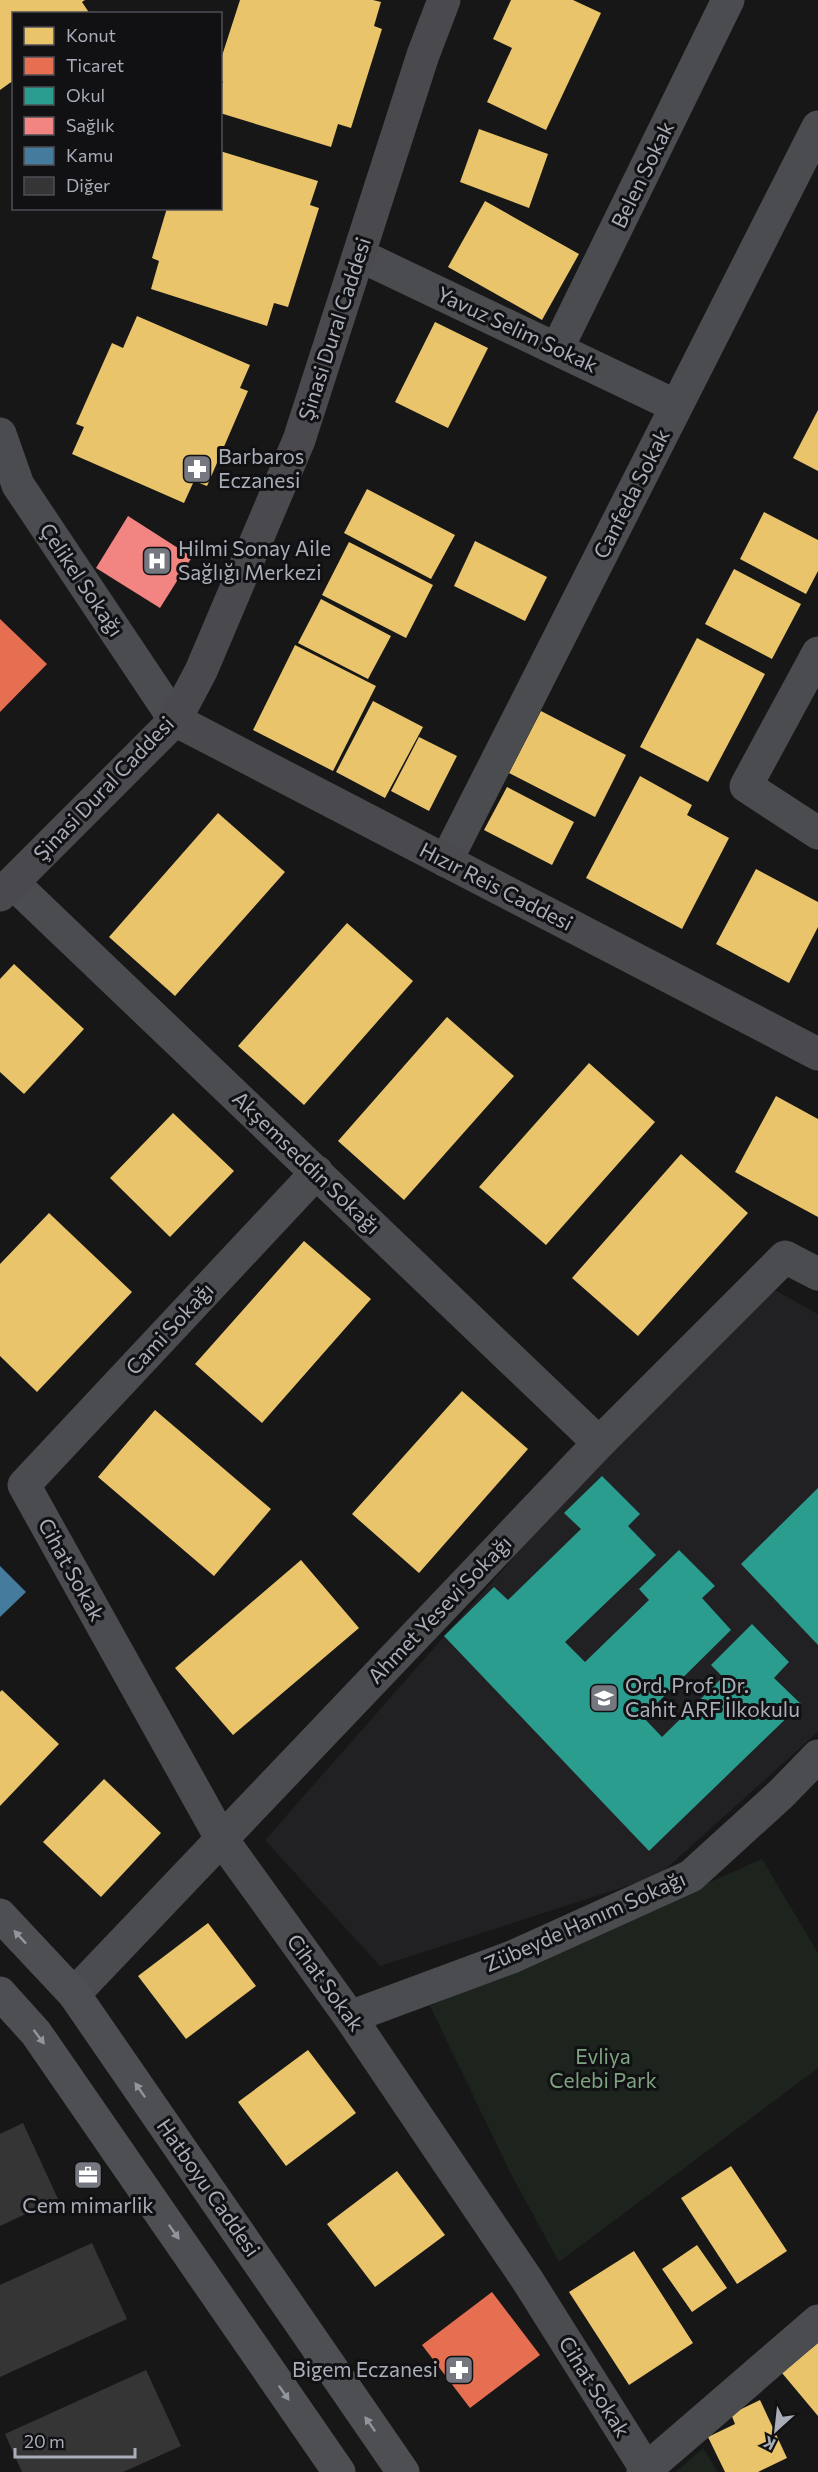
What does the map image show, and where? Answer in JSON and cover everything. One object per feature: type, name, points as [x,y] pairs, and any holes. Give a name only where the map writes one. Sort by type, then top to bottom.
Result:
[{"type":"main road","name":"Hatboyu Caddesi","points":[[0,1915],[74,1994],[403,2472]]},
{"type":"main road","points":[[0,1994],[36,2033],[339,2472]]},
{"type":"street","name":"Şinasi Dural Caddesi","points":[[6,889],[175,720],[201,671],[299,440],[423,55],[444,0]]},
{"type":"street","name":"Belen Sokak","points":[[557,349],[728,0]]},
{"type":"street","name":"Canfeda Sokak","points":[[446,861],[818,127]]},
{"type":"street","name":"Yavuz Selim Sokak","points":[[359,255],[676,406]]},
{"type":"street","name":"Çelikel Sokağı","points":[[0,434],[18,485],[175,720]]},
{"type":"street","points":[[818,653],[746,786],[818,833]]},
{"type":"street","name":"Hızır Reis Caddesi","points":[[175,720],[818,1054]]},
{"type":"street","name":"Akşemseddin Sokağı","points":[[6,889],[317,1172],[599,1443]]},
{"type":"street","name":"Cami Sokağı","points":[[24,1485],[317,1172]]},
{"type":"street","name":"Ahmet Yesevi Sokağı","points":[[74,1994],[599,1443],[785,1257],[818,1274]]},
{"type":"street","name":"Cihat Sokak","points":[[24,1485],[221,1838],[350,2017],[528,2281],[644,2471]]},
{"type":"street","name":"Zübeyde Hanım Sokağı","points":[[350,2017],[512,1957],[691,1876],[781,1794],[818,1756]]},
{"type":"street","points":[[644,2471],[818,2321]]},
{"type":"shaded area","name":"Ord. Prof. Dr. Cahit ARF İlkokulu","points":[[773,1289],[818,1314],[818,1732],[658,1876],[380,1966],[265,1840],[611,1447]]},
{"type":"green space","name":"Evliya Celebi Park","points":[[762,1859],[818,1953],[818,2068],[559,2262],[511,2174],[430,2006]]},
{"type":"green space","points":[[703,2448],[718,2472],[676,2472]]},
{"type":"building: Konut","points":[[0,0],[85,0],[82,2],[89,12],[12,12],[12,81],[0,90]]},
{"type":"building: Konut","points":[[240,0],[373,0],[381,2],[374,26],[382,29],[351,128],[338,124],[331,147],[222,114],[222,56]]},
{"type":"building: Konut","points":[[511,0],[573,0],[601,13],[546,130],[487,102],[512,48],[493,39]]},
{"type":"building: Konut","points":[[479,129],[548,154],[529,208],[460,182]]},
{"type":"building: Konut","points":[[222,152],[318,181],[310,205],[319,208],[288,307],[274,303],[267,326],[151,289],[159,261],[152,258],[166,210],[222,210]]},
{"type":"building: Konut","points":[[485,201],[579,254],[542,320],[448,267]]},
{"type":"building: Konut","points":[[137,316],[250,365],[240,388],[248,391],[207,486],[194,481],[184,503],[72,454],[84,427],[76,424],[112,343],[123,348]]},
{"type":"building: Konut","points":[[435,322],[488,348],[448,428],[395,402]]},
{"type":"building: Konut","points":[[818,410],[818,471],[793,458]]},
{"type":"building: Konut","points":[[367,489],[455,535],[431,579],[344,533]]},
{"type":"building: Konut","points":[[764,512],[818,540],[818,571],[806,594],[740,559]]},
{"type":"building: Konut","points":[[475,541],[547,577],[525,621],[454,586]]},
{"type":"building: Konut","points":[[349,542],[433,585],[406,638],[322,595]]},
{"type":"building: Konut","points":[[734,569],[801,604],[772,659],[705,624]]},
{"type":"building: Konut","points":[[321,599],[391,636],[368,679],[298,643]]},
{"type":"building: Konut","points":[[697,638],[765,674],[708,782],[640,747]]},
{"type":"building: Konut","points":[[295,645],[376,686],[333,771],[253,730]]},
{"type":"building: Konut","points":[[373,701],[423,727],[385,798],[336,772]]},
{"type":"building: Konut","points":[[541,711],[626,755],[595,817],[509,773]]},
{"type":"building: Konut","points":[[419,737],[457,756],[429,811],[391,791]]},
{"type":"building: Konut","points":[[640,776],[692,805],[687,815],[729,838],[682,929],[586,878]]},
{"type":"building: Konut","points":[[507,787],[574,822],[552,865],[484,830]]},
{"type":"building: Konut","points":[[218,813],[285,872],[175,996],[109,937]]},
{"type":"building: Konut","points":[[756,869],[818,902],[818,927],[789,983],[716,944]]},
{"type":"building: Konut","points":[[347,923],[413,981],[304,1105],[238,1046]]},
{"type":"building: Konut","points":[[14,964],[84,1029],[24,1094],[0,1072],[0,979]]},
{"type":"building: Konut","points":[[447,1017],[514,1076],[404,1200],[338,1141]]},
{"type":"building: Konut","points":[[589,1063],[655,1122],[546,1245],[479,1187]]},
{"type":"building: Konut","points":[[776,1096],[818,1119],[818,1217],[735,1172]]},
{"type":"building: Konut","points":[[173,1113],[234,1171],[170,1237],[110,1178]]},
{"type":"building: Konut","points":[[681,1154],[748,1213],[638,1336],[572,1278]]},
{"type":"building: Konut","points":[[49,1213],[132,1292],[37,1392],[0,1356],[0,1264]]},
{"type":"building: Konut","points":[[304,1241],[371,1299],[262,1423],[195,1364]]},
{"type":"building: Konut","points":[[462,1391],[528,1449],[419,1573],[352,1514]]},
{"type":"building: Konut","points":[[155,1410],[271,1509],[214,1576],[98,1477]]},
{"type":"building: Konut","points":[[301,1560],[359,1628],[233,1735],[175,1668]]},
{"type":"building: Konut","points":[[2,1690],[59,1744],[0,1806],[0,1692]]},
{"type":"building: Konut","points":[[104,1779],[161,1833],[101,1897],[43,1842]]},
{"type":"building: Konut","points":[[208,1923],[256,1986],[186,2039],[138,1976]]},
{"type":"building: Konut","points":[[308,2050],[356,2113],[286,2166],[238,2102]]},
{"type":"building: Konut","points":[[731,2166],[787,2251],[737,2284],[681,2198]]},
{"type":"building: Konut","points":[[397,2171],[445,2235],[375,2287],[327,2224]]},
{"type":"building: Konut","points":[[697,2245],[727,2288],[692,2312],[662,2269]]},
{"type":"building: Konut","points":[[634,2251],[693,2343],[629,2385],[569,2292]]},
{"type":"building: Konut","points":[[818,2343],[818,2416],[782,2373]]},
{"type":"building: Konut","points":[[760,2400],[787,2458],[758,2472],[725,2472],[708,2437],[735,2424],[731,2414]]},
{"type":"building: Ticaret","points":[[0,619],[47,664],[0,712]]},
{"type":"building: Ticaret","points":[[492,2292],[540,2355],[470,2408],[422,2345]]},
{"type":"building: Okul","points":[[602,1476],[640,1514],[628,1526],[656,1555],[565,1642],[585,1662],[649,1600],[639,1589],[679,1550],[715,1586],[702,1598],[731,1630],[643,1717],[662,1737],[723,1677],[711,1665],[752,1624],[789,1662],[774,1678],[801,1704],[649,1851],[444,1636],[494,1587],[508,1600],[581,1529],[564,1513]]},
{"type":"building: Okul","points":[[818,1488],[818,1645],[741,1564]]},
{"type":"building: Sağlık","points":[[128,516],[192,557],[160,608],[96,568]]},
{"type":"building: Kamu","points":[[0,1566],[26,1592],[0,1617]]},
{"type":"building: Diğer","points":[[23,2123],[58,2199],[0,2226],[0,2134]]},
{"type":"building: Diğer","points":[[92,2243],[127,2319],[0,2377],[0,2285]]},
{"type":"building: Diğer","points":[[146,2370],[181,2446],[123,2472],[22,2472],[5,2434]]},
{"type":"place","name":"Barbaros Eczanesi","points":[[197,469]]},
{"type":"place","name":"Hilmi Sonay Aile Sağlığı Merkezi","points":[[157,561]]},
{"type":"place","name":"Ord. Prof. Dr. Cahit ARF İlkokulu","points":[[604,1698]]},
{"type":"place","name":"Cem mimarlik","points":[[88,2175]]},
{"type":"place","name":"Bigem Eczanesi","points":[[459,2370]]}]
